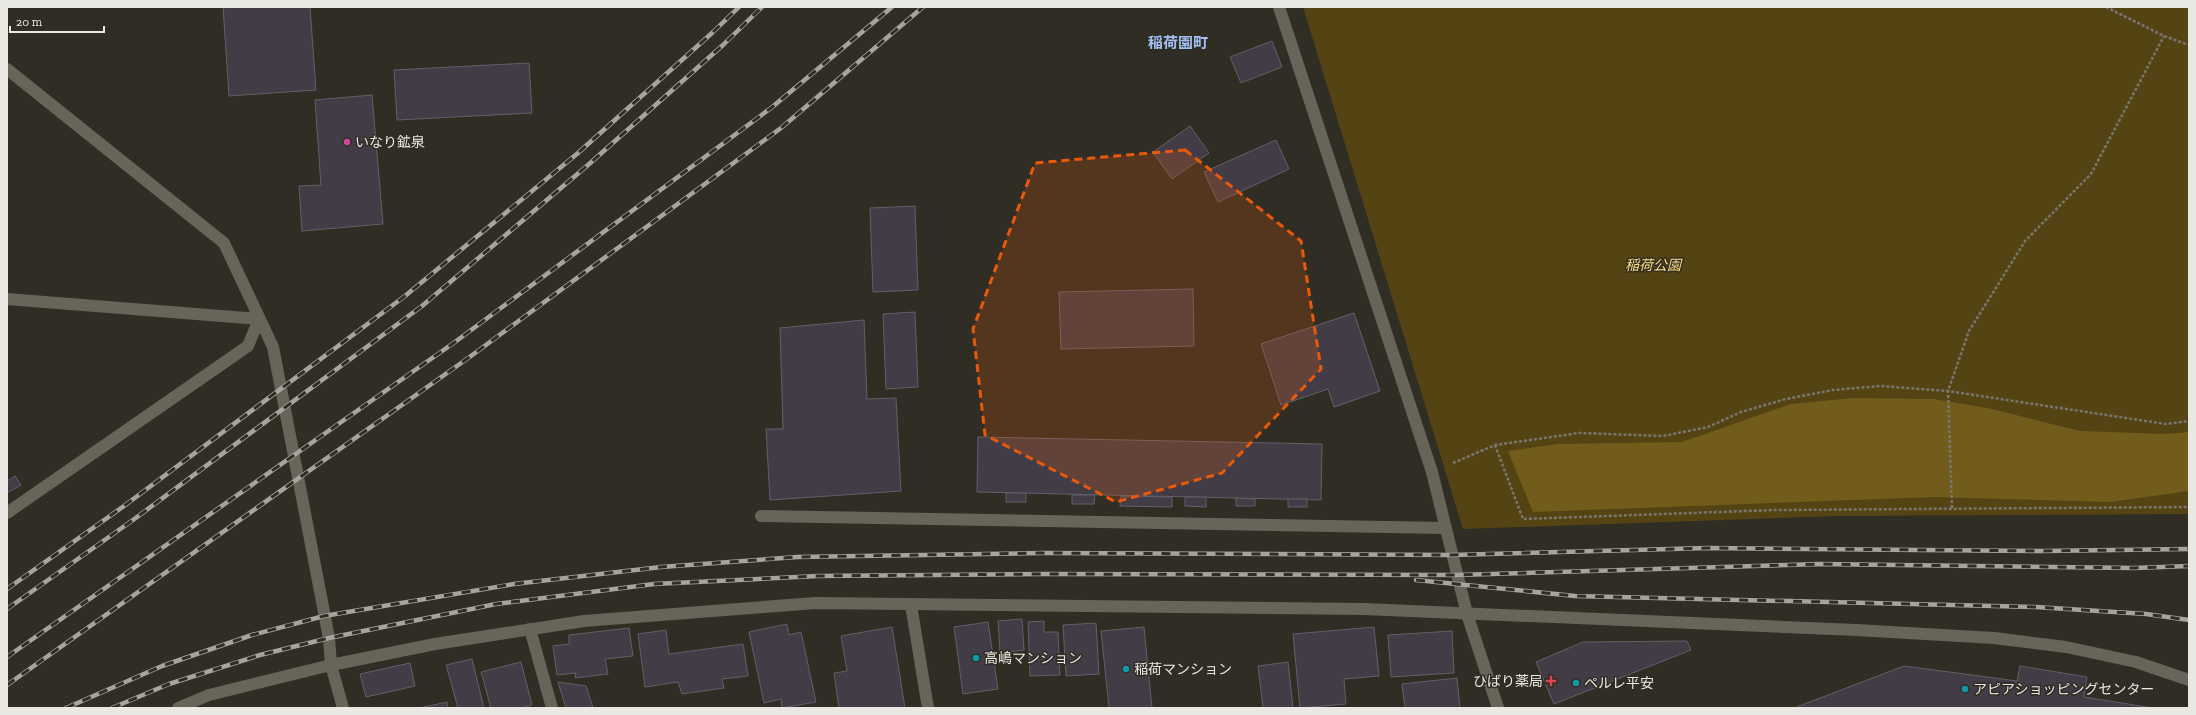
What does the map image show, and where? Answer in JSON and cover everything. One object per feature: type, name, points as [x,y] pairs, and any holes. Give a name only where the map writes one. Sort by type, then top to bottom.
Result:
[{"type":"street","points":[[1279,7],[1432,472],[1466,614],[1498,708]]},
{"type":"street","points":[[7,69],[224,243],[273,347],[329,638],[331,665],[343,708]]},
{"type":"street","points":[[7,299],[259,319]]},
{"type":"street","points":[[7,513],[248,346],[259,319]]},
{"type":"street","points":[[761,516],[1446,528]]},
{"type":"street","points":[[178,708],[209,694],[331,665],[435,644],[584,620],[815,603],[1364,609],[1856,630],[1994,638],[2066,647],[2136,662],[2189,680]]},
{"type":"street","points":[[911,605],[928,708]]},
{"type":"street","points":[[530,629],[552,708]]},
{"type":"path","points":[[2106,7],[2164,36],[2189,45]]},
{"type":"path","points":[[1952,508],[1948,390],[1968,330],[2025,240],[2091,174],[2164,36]]},
{"type":"path","points":[[1432,472],[1495,445],[1579,433],[1663,436],[1708,427],[1741,412],[1786,399],[1832,390],[1880,386],[1948,390],[2136,421],[2166,424],[2189,420]]},
{"type":"path","points":[[1495,445],[1523,519],[1775,510],[2189,507]]},
{"type":"highlighted area","points":[[1185,150],[1301,241],[1321,369],[1222,473],[1116,502],[985,435],[973,329],[1035,163]]},
{"type":"green space","name":"稲荷公園","points":[[1303,7],[2189,7],[2189,514],[1838,516],[1463,529]]},
{"type":"shaded area","points":[[1854,398],[1933,399],[1987,408],[2080,431],[2164,434],[2189,432],[2189,491],[2110,502],[1934,497],[1533,512],[1508,451],[1558,444],[1682,442],[1791,404]]},
{"type":"building","points":[[223,7],[310,7],[316,90],[229,96]]},
{"type":"building","points":[[1272,41],[1282,67],[1241,83],[1230,57]]},
{"type":"building","points":[[529,63],[532,113],[397,120],[394,70]]},
{"type":"building","name":"いなり鉱泉","points":[[372,95],[383,224],[302,231],[299,186],[321,185],[315,100]]},
{"type":"building","points":[[1190,126],[1209,153],[1172,179],[1153,152]]},
{"type":"building","points":[[1276,140],[1289,169],[1218,202],[1204,172]]},
{"type":"building","points":[[915,206],[918,290],[873,292],[870,208]]},
{"type":"building","points":[[1193,289],[1194,346],[1061,349],[1059,292]]},
{"type":"building","points":[[915,312],[918,387],[886,389],[883,314]]},
{"type":"building","points":[[1354,313],[1380,391],[1334,407],[1328,389],[1281,405],[1261,344]]},
{"type":"building","points":[[864,320],[867,399],[896,398],[901,491],[770,500],[766,429],[783,429],[780,328]]},
{"type":"building","points":[[978,437],[1322,444],[1321,500],[977,492]]},
{"type":"building","points":[[15,476],[21,485],[7,493],[7,481]]},
{"type":"building","points":[[1006,493],[1026,493],[1026,502],[1006,502]]},
{"type":"building","points":[[1072,495],[1095,495],[1094,504],[1072,504]]},
{"type":"building","points":[[1121,496],[1172,497],[1172,507],[1120,506]]},
{"type":"building","points":[[1185,497],[1206,497],[1206,507],[1185,506]]},
{"type":"building","points":[[1236,498],[1255,499],[1255,506],[1236,506]]},
{"type":"building","points":[[1288,499],[1307,499],[1307,507],[1288,507]]},
{"type":"building","points":[[1022,619],[1024,650],[1000,653],[998,621]]},
{"type":"building","points":[[1044,621],[1044,632],[1058,632],[1060,675],[1030,676],[1028,622]]},
{"type":"building","name":"高嶋マンション","points":[[988,622],[998,689],[963,694],[954,627]]},
{"type":"building","points":[[1096,623],[1099,674],[1066,676],[1063,625]]},
{"type":"building","points":[[787,624],[789,635],[801,632],[816,702],[782,708],[781,699],[764,703],[749,632]]},
{"type":"building","points":[[892,627],[905,708],[839,708],[834,673],[847,671],[841,636]]},
{"type":"building","name":"稲荷マンション","points":[[1144,627],[1152,708],[1109,708],[1101,631]]},
{"type":"building","points":[[1374,627],[1379,676],[1344,679],[1346,704],[1300,708],[1293,634]]},
{"type":"building","points":[[629,628],[633,656],[605,659],[608,674],[575,678],[576,673],[557,675],[553,646],[569,644],[569,635]]},
{"type":"building","points":[[666,630],[669,654],[743,644],[748,676],[722,679],[724,688],[682,694],[678,682],[645,687],[638,634]]},
{"type":"building","points":[[1452,631],[1454,673],[1391,677],[1388,635]]},
{"type":"building","name":"ペルレ平安","points":[[1687,641],[1691,650],[1554,704],[1536,662],[1583,642]]},
{"type":"building","points":[[472,659],[484,708],[458,708],[446,665]]},
{"type":"building","points":[[521,662],[532,705],[522,708],[491,708],[481,672]]},
{"type":"building","points":[[1288,662],[1293,708],[1263,708],[1258,666]]},
{"type":"building","points":[[410,663],[415,686],[366,697],[360,674]]},
{"type":"building","name":"アピアショッピングセンター","points":[[1904,666],[2017,681],[2020,666],[2087,677],[2084,697],[2153,708],[1794,708]]},
{"type":"building","points":[[1457,678],[1460,708],[1405,708],[1402,684]]},
{"type":"building","points":[[558,682],[586,686],[593,708],[566,708]]},
{"type":"building","points":[[447,702],[448,708],[419,708]]},
{"type":"railway","points":[[7,589],[124,506],[405,296],[578,153],[739,7]]},
{"type":"railway","points":[[7,609],[133,520],[422,306],[588,165],[723,45],[762,7]]},
{"type":"railway","points":[[7,657],[455,342],[771,108],[892,7]]},
{"type":"railway","points":[[7,685],[471,356],[781,128],[923,7]]},
{"type":"railway","points":[[66,708],[162,666],[252,635],[324,616],[514,584],[661,567],[797,557],[1042,553],[1452,555],[1707,548],[2043,551],[2189,549]]},
{"type":"railway","points":[[112,708],[169,684],[260,655],[329,638],[496,604],[654,584],[818,576],[1043,574],[1457,575],[1820,564],[2134,568],[2189,566]]},
{"type":"railway","points":[[1416,580],[1575,596],[2036,607],[2146,614],[2189,620]]},
{"type":"place","name":"いなり鉱泉","points":[[347,142]]},
{"type":"place","name":"高嶋マンション","points":[[976,658]]},
{"type":"place","name":"稲荷マンション","points":[[1126,669]]},
{"type":"place","name":"ひばり薬局","points":[[1551,681]]},
{"type":"place","name":"ペルレ平安","points":[[1576,683]]},
{"type":"place","name":"アピアショッピングセンター","points":[[1965,689]]},
{"type":"district","name":"稲荷園町","points":[[1178,43]]}]
